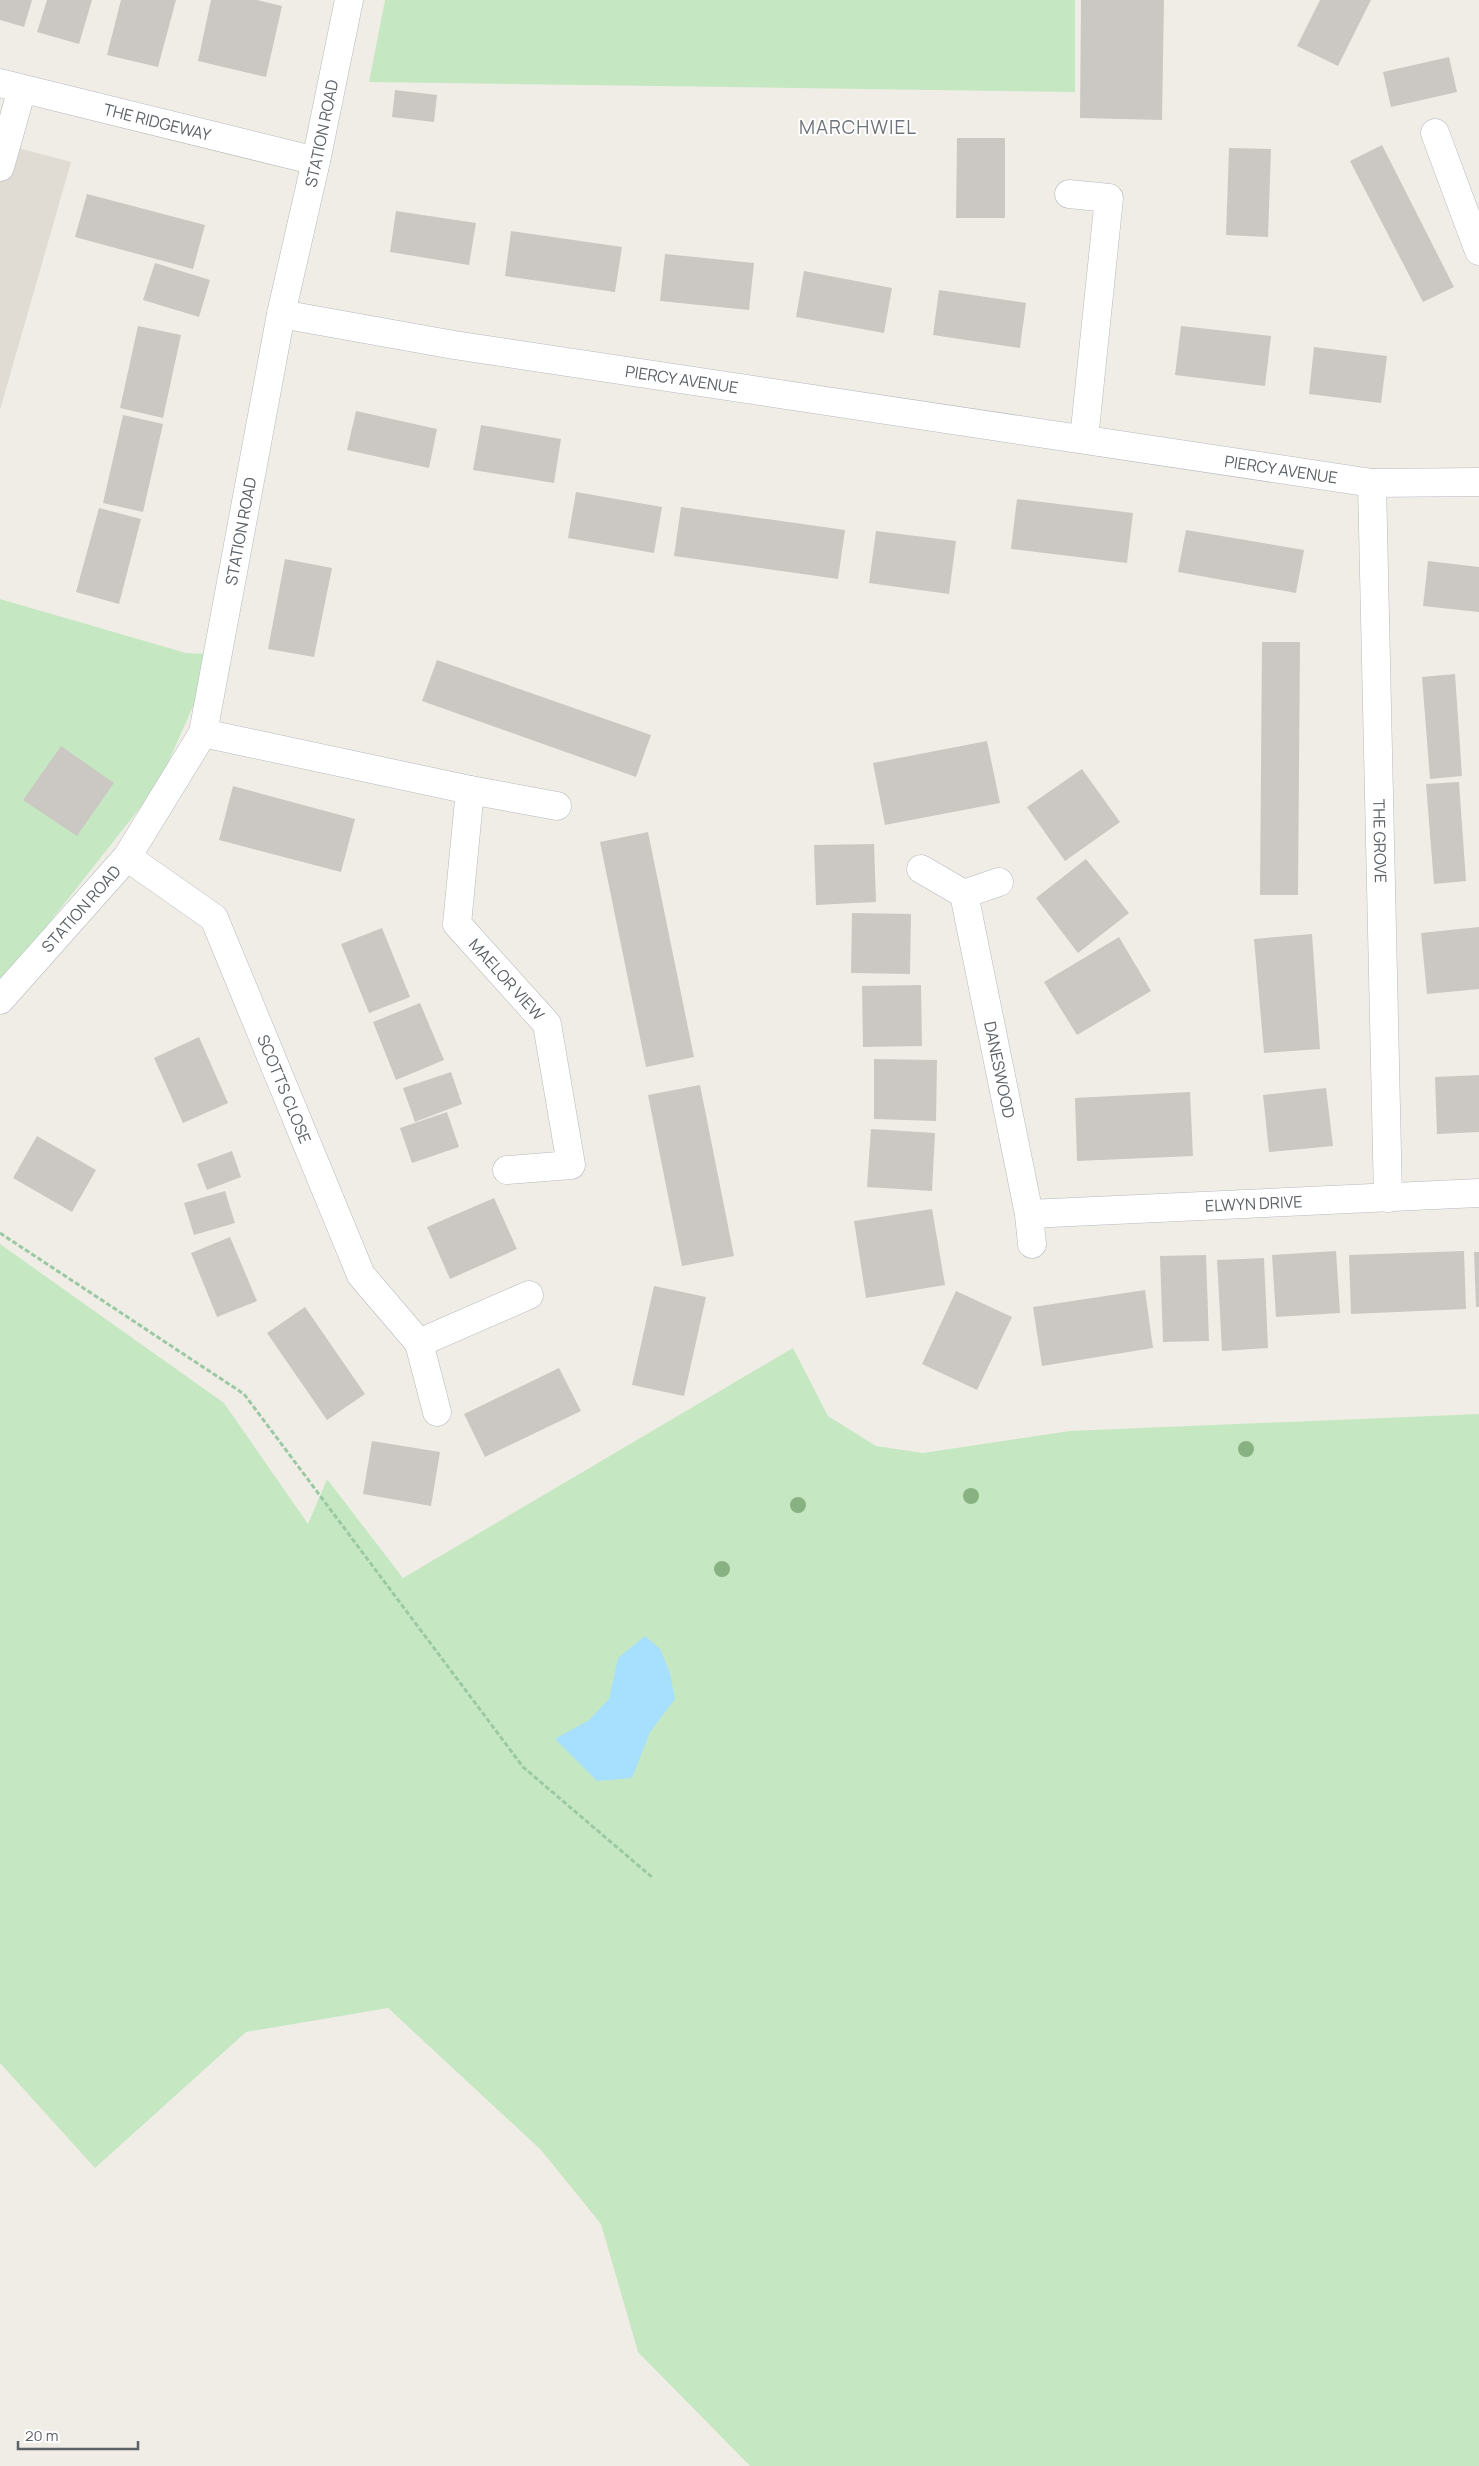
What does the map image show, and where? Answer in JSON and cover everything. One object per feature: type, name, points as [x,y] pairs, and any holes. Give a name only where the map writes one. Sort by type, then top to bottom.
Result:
[{"type":"street","name":"STATION ROAD","points":[[0,1000],[127,857],[202,733],[281,314],[316,161],[349,0]]},
{"type":"street","name":"THE RIDGEWAY","points":[[11,86],[316,161]]},
{"type":"street","points":[[0,167],[11,86]]},
{"type":"street","points":[[1435,133],[1479,251]]},
{"type":"street","points":[[1069,194],[1109,198],[1084,439]]},
{"type":"street","name":"PIERCY AVENUE","points":[[281,314],[454,344],[1372,483],[1479,482]]},
{"type":"street","name":"THE GROVE","points":[[1372,483],[1388,1198]]},
{"type":"street","points":[[202,733],[470,790],[557,806]]},
{"type":"street","name":"MAELOR VIEW","points":[[470,790],[457,924],[547,1024],[571,1165],[507,1170]]},
{"type":"street","name":"SCOTTS CLOSE","points":[[127,857],[214,918],[361,1275],[419,1343],[437,1412]]},
{"type":"street","points":[[921,869],[964,894],[999,882]]},
{"type":"street","name":"DANESWOOD","points":[[964,894],[1029,1214],[1032,1244]]},
{"type":"street","name":"ELWYN DRIVE","points":[[1029,1214],[1479,1193]]},
{"type":"street","points":[[419,1343],[529,1295]]},
{"type":"path","points":[[0,1233],[244,1394],[522,1766],[653,1878]]},
{"type":"shaded area","points":[[0,143],[71,162],[0,410]]},
{"type":"green space","points":[[385,0],[1075,0],[1075,92],[369,82]]},
{"type":"green space","points":[[0,599],[186,653],[207,654],[195,702],[158,785],[0,985]]},
{"type":"green space","points":[[0,1244],[224,1403],[308,1524],[327,1479],[403,1578],[793,1348],[828,1416],[876,1446],[923,1453],[1070,1431],[1479,1414],[1479,2466],[750,2466],[638,2352],[601,2224],[541,2150],[388,2008],[246,2032],[95,2168],[0,2063]]},
{"type":"water","points":[[645,1636],[660,1649],[670,1673],[675,1699],[650,1732],[632,1778],[597,1781],[555,1739],[589,1720],[609,1699],[618,1658]]},
{"type":"building","points":[[0,0],[32,0],[24,27],[0,20]]},
{"type":"building","points":[[47,0],[92,0],[79,44],[37,32]]},
{"type":"building","points":[[121,0],[176,0],[158,67],[107,55]]},
{"type":"building","points":[[211,0],[257,0],[282,6],[266,77],[198,61]]},
{"type":"building","points":[[1081,0],[1164,0],[1162,120],[1080,118]]},
{"type":"building","points":[[1320,0],[1371,0],[1338,66],[1297,46]]},
{"type":"building","points":[[1449,57],[1457,92],[1391,107],[1383,72]]},
{"type":"building","points":[[395,90],[437,95],[434,122],[392,117]]},
{"type":"building","points":[[957,138],[1005,138],[1005,218],[956,218]]},
{"type":"building","points":[[1382,145],[1454,287],[1423,302],[1350,161]]},
{"type":"building","points":[[1229,148],[1271,149],[1268,237],[1226,235]]},
{"type":"building","points":[[87,194],[205,225],[193,269],[75,237]]},
{"type":"building","points":[[396,211],[476,223],[469,265],[390,252]]},
{"type":"building","points":[[511,231],[622,247],[615,292],[505,276]]},
{"type":"building","points":[[665,254],[754,263],[749,310],[660,301]]},
{"type":"building","points":[[155,263],[210,280],[199,317],[143,300]]},
{"type":"building","points":[[804,271],[892,288],[884,333],[796,317]]},
{"type":"building","points":[[939,290],[1026,303],[1020,348],[933,335]]},
{"type":"building","points":[[138,326],[181,335],[163,418],[120,408]]},
{"type":"building","points":[[1181,326],[1271,336],[1265,386],[1175,375]]},
{"type":"building","points":[[1314,347],[1387,356],[1381,403],[1309,394]]},
{"type":"building","points":[[356,411],[437,429],[429,468],[347,450]]},
{"type":"building","points":[[123,415],[163,424],[143,512],[103,503]]},
{"type":"building","points":[[481,425],[561,439],[554,483],[473,470]]},
{"type":"building","points":[[576,492],[662,507],[654,553],[568,538]]},
{"type":"building","points":[[1017,499],[1133,513],[1127,563],[1011,549]]},
{"type":"building","points":[[681,507],[845,530],[838,579],[674,556]]},
{"type":"building","points":[[99,508],[141,519],[119,604],[76,592]]},
{"type":"building","points":[[1186,530],[1304,550],[1296,593],[1178,572]]},
{"type":"building","points":[[876,531],[956,541],[949,594],[869,583]]},
{"type":"building","points":[[285,559],[332,568],[314,657],[268,649]]},
{"type":"building","points":[[1428,561],[1479,567],[1479,612],[1423,606]]},
{"type":"building","points":[[1262,642],[1300,642],[1298,895],[1260,895]]},
{"type":"building","points":[[437,660],[651,735],[636,777],[422,701]]},
{"type":"building","points":[[1455,674],[1462,776],[1430,779],[1422,677]]},
{"type":"building","points":[[987,741],[1000,803],[885,825],[873,763]]},
{"type":"building","points":[[61,746],[114,783],[77,836],[23,800]]},
{"type":"building","points":[[1082,769],[1120,822],[1065,861],[1027,807]]},
{"type":"building","points":[[1459,782],[1466,881],[1434,884],[1426,784]]},
{"type":"building","points":[[233,786],[355,819],[341,872],[219,840]]},
{"type":"building","points":[[648,832],[694,1057],[646,1067],[600,842]]},
{"type":"building","points":[[874,844],[876,902],[816,905],[814,845]]},
{"type":"building","points":[[1086,859],[1129,913],[1078,953],[1036,898]]},
{"type":"building","points":[[852,913],[911,914],[910,974],[851,973]]},
{"type":"building","points":[[1479,927],[1479,989],[1427,994],[1421,933]]},
{"type":"building","points":[[382,928],[410,997],[369,1013],[341,944]]},
{"type":"building","points":[[1312,934],[1320,1049],[1264,1053],[1254,939]]},
{"type":"building","points":[[1119,937],[1151,991],[1077,1035],[1044,982]]},
{"type":"building","points":[[921,985],[922,1046],[863,1047],[862,986]]},
{"type":"building","points":[[420,1003],[444,1060],[396,1080],[373,1022]]},
{"type":"building","points":[[199,1037],[228,1103],[183,1123],[154,1058]]},
{"type":"building","points":[[874,1059],[937,1060],[936,1121],[874,1119]]},
{"type":"building","points":[[451,1072],[462,1104],[415,1122],[403,1088]]},
{"type":"building","points":[[1479,1075],[1479,1132],[1437,1134],[1435,1077]]},
{"type":"building","points":[[700,1085],[734,1256],[682,1266],[648,1095]]},
{"type":"building","points":[[1326,1088],[1333,1146],[1269,1152],[1263,1095]]},
{"type":"building","points":[[1190,1092],[1193,1156],[1077,1161],[1075,1098]]},
{"type":"building","points":[[447,1112],[459,1147],[412,1163],[400,1128]]},
{"type":"building","points":[[871,1129],[935,1133],[932,1191],[867,1187]]},
{"type":"building","points":[[37,1136],[96,1170],[72,1212],[13,1178]]},
{"type":"building","points":[[232,1151],[241,1177],[207,1190],[197,1164]]},
{"type":"building","points":[[225,1191],[235,1223],[194,1235],[184,1203]]},
{"type":"building","points":[[494,1198],[517,1249],[450,1279],[427,1227]]},
{"type":"building","points":[[932,1209],[945,1285],[866,1298],[854,1221]]},
{"type":"building","points":[[230,1237],[257,1301],[217,1317],[191,1253]]},
{"type":"building","points":[[1336,1251],[1340,1313],[1276,1317],[1272,1255]]},
{"type":"building","points":[[1464,1251],[1466,1309],[1351,1314],[1349,1255]]},
{"type":"building","points":[[1474,1252],[1479,1252],[1479,1307],[1476,1307]]},
{"type":"building","points":[[1206,1255],[1209,1341],[1163,1342],[1160,1256]]},
{"type":"building","points":[[1264,1258],[1268,1348],[1222,1351],[1217,1260]]},
{"type":"building","points":[[654,1286],[706,1297],[684,1396],[632,1385]]},
{"type":"building","points":[[1145,1290],[1153,1348],[1042,1366],[1033,1307]]},
{"type":"building","points":[[956,1291],[1012,1317],[977,1390],[922,1364]]},
{"type":"building","points":[[305,1307],[365,1394],[327,1420],[267,1333]]},
{"type":"building","points":[[559,1368],[581,1411],[485,1457],[464,1414]]},
{"type":"building","points":[[372,1441],[440,1452],[431,1506],[363,1494]]},
{"type":"district","name":"MARCHWIEL","points":[[858,127]]}]
